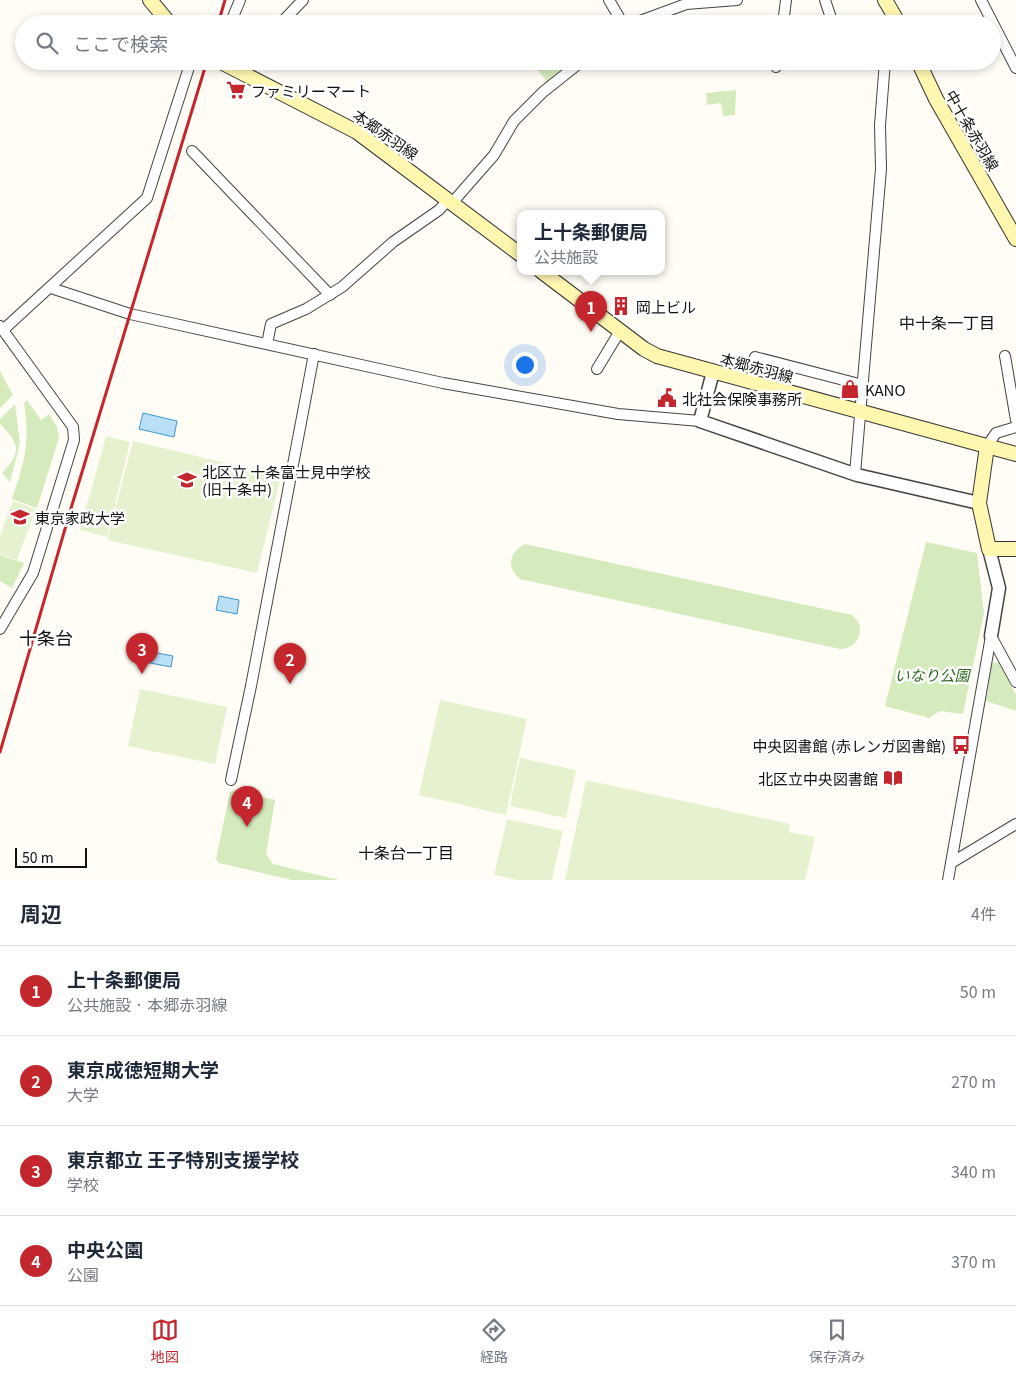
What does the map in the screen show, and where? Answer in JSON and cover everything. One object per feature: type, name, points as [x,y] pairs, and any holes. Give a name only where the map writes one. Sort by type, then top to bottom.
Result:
[{"type":"main road","points":[[150,0],[162,15]]},
{"type":"main road","points":[[885,0],[894,15]]},
{"type":"main road","name":"本郷赤羽線","points":[[243,70],[357,132],[517,252]]},
{"type":"main road","name":"中十条赤羽線","points":[[922,70],[936,99],[1016,239]]},
{"type":"main road","name":"本郷赤羽線","points":[[546,275],[620,331],[657,356],[1016,454]]},
{"type":"main road","points":[[987,446],[979,503],[989,549],[1016,548]]},
{"type":"street","points":[[234,15],[240,0]]},
{"type":"street","points":[[289,15],[303,0]]},
{"type":"street","points":[[609,0],[618,15]]},
{"type":"street","points":[[654,15],[686,2],[737,0]]},
{"type":"street","points":[[784,15],[786,0]]},
{"type":"street","points":[[825,0],[830,15]]},
{"type":"street","points":[[981,0],[989,15]]},
{"type":"street","points":[[1001,39],[1016,68]]},
{"type":"street","points":[[0,629],[33,573],[74,440],[73,427],[1,328],[51,288],[147,198],[188,70]]},
{"type":"street","points":[[266,344],[271,324],[306,309],[342,287],[392,242],[450,201],[496,152],[514,120],[543,92],[571,70]]},
{"type":"street","points":[[855,474],[881,169],[880,125],[884,70]]},
{"type":"street","points":[[192,150],[330,295]]},
{"type":"street","points":[[51,288],[130,314],[532,400],[618,414],[700,421],[855,474],[979,503]]},
{"type":"street","points":[[596,369],[620,331]]},
{"type":"street","points":[[231,780],[251,686],[314,354]]},
{"type":"street","points":[[1005,356],[1016,420]]},
{"type":"street","points":[[755,357],[863,385]]},
{"type":"street","points":[[700,421],[713,372]]},
{"type":"street","points":[[987,446],[996,433],[1016,427]]},
{"type":"street","points":[[948,880],[999,588],[989,549]]},
{"type":"street","points":[[991,636],[1016,682]]},
{"type":"street","points":[[951,863],[1016,824]]},
{"type":"green space","points":[[538,70],[560,70],[547,82]]},
{"type":"green space","points":[[736,90],[735,115],[723,116],[721,103],[707,105],[706,93]]},
{"type":"green space","points":[[0,371],[13,395],[0,408]]},
{"type":"green space","points":[[27,400],[41,420],[49,414],[57,427],[59,438],[37,508],[12,499],[25,452],[26,417],[24,403]]},
{"type":"green space","points":[[15,404],[20,443],[10,482],[2,473],[13,459],[16,448],[12,437],[0,424],[0,419]]},
{"type":"green space","points":[[106,436],[130,442],[107,537],[80,530]]},
{"type":"green space","points":[[133,441],[281,476],[257,573],[107,540]]},
{"type":"green space","points":[[13,501],[36,509],[17,560],[0,554],[0,536]]},
{"type":"green space","name":"いなり公園","points":[[926,542],[977,553],[984,613],[963,714],[940,711],[929,718],[885,706]]},
{"type":"green space","points":[[525,544],[852,615],[859,625],[859,636],[852,645],[840,649],[520,579],[513,570],[511,560],[516,551]]},
{"type":"green space","points":[[0,555],[24,563],[12,588],[0,581]]},
{"type":"green space","points":[[999,662],[1016,695],[1016,711],[986,701],[992,663]]},
{"type":"green space","points":[[140,689],[227,707],[215,764],[128,746]]},
{"type":"green space","points":[[440,700],[527,719],[506,815],[419,795]]},
{"type":"green space","points":[[520,758],[576,770],[566,818],[510,806]]},
{"type":"green space","points":[[586,780],[790,824],[789,832],[815,837],[805,880],[565,880]]},
{"type":"green space","points":[[235,790],[275,800],[266,854],[273,864],[339,880],[292,880],[219,863],[216,859],[230,792]]},
{"type":"green space","points":[[507,819],[563,831],[552,880],[518,880],[494,875]]},
{"type":"water","points":[[143,413],[177,421],[174,437],[139,429]]},
{"type":"water","points":[[219,596],[239,600],[237,614],[216,610]]},
{"type":"water","points":[[152,652],[173,656],[171,667],[150,663]]},
{"type":"railway","points":[[221,15],[225,0]]},
{"type":"railway","points":[[0,752],[72,505],[204,70]]},
{"type":"place","name":"ファミリーマート","points":[[236,90]]},
{"type":"place","name":"岡上ビル","points":[[621,306]]},
{"type":"place","name":"上十条郵便局","points":[[591,332]]},
{"type":"place","name":"KANO","points":[[850,389]]},
{"type":"place","name":"北社会保険事務所","points":[[667,398]]},
{"type":"place","name":"北区立 十条富士見中学校 (旧十条中)","points":[[187,480]]},
{"type":"place","name":"東京家政大学","points":[[20,517]]},
{"type":"place","name":"東京都立 王子特別支援学校","points":[[142,674]]},
{"type":"place","name":"東京成徳短期大学","points":[[290,684]]},
{"type":"place","name":"中央図書館 (赤レンガ図書館)","points":[[961,745]]},
{"type":"place","name":"北区立中央図書館","points":[[893,778]]},
{"type":"place","name":"中央公園","points":[[247,827]]},
{"type":"district","name":"中十条一丁目","points":[[947,322]]},
{"type":"district","name":"十条台","points":[[46,637]]},
{"type":"district","name":"十条台一丁目","points":[[406,852]]}]
